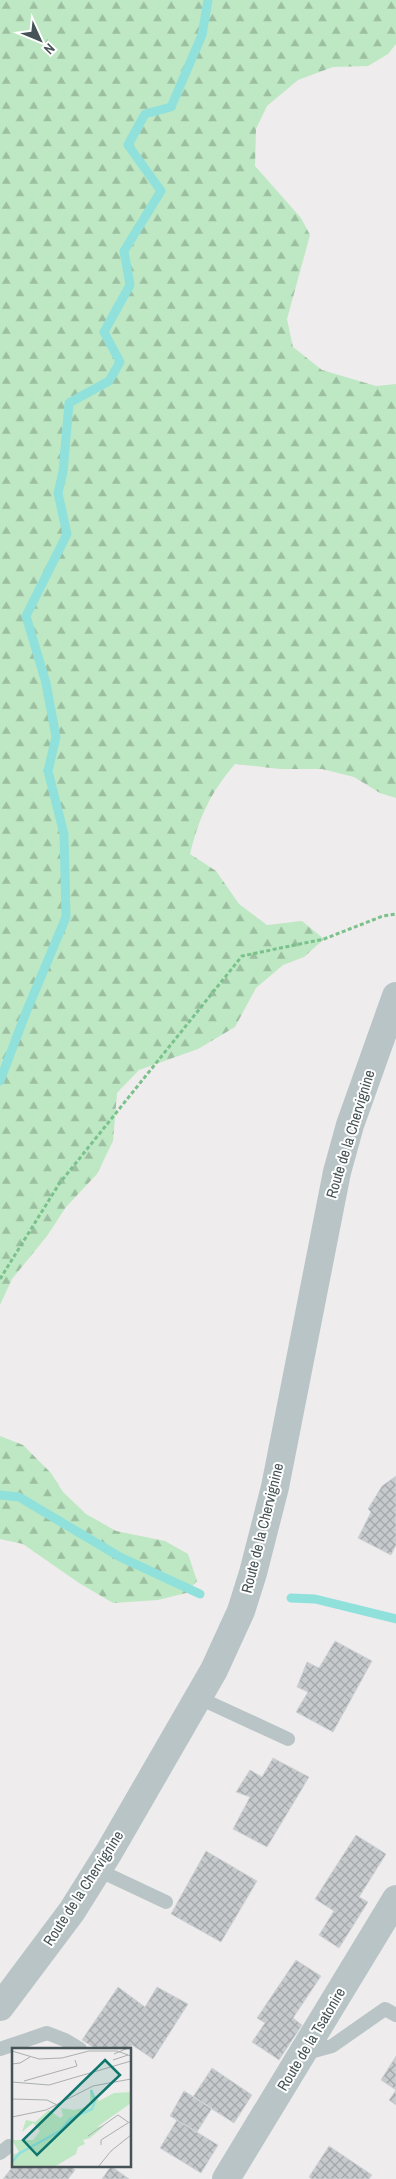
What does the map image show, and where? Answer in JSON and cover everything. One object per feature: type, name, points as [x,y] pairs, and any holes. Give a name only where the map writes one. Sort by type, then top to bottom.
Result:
[{"type":"street","name":"Route de la Chervignine","points":[[0,2007],[72,1911],[98,1870],[223,1651],[248,1591],[275,1487],[333,1187],[350,1125],[396,996]]},
{"type":"street","name":"Route de la Tsatonire","points":[[226,2179],[396,1899]]},
{"type":"lane","points":[[197,1697],[288,1739]]},
{"type":"lane","points":[[98,1870],[166,1902]]},
{"type":"lane","points":[[302,2054],[332,2046],[385,2009],[396,2015]]},
{"type":"lane","points":[[0,2049],[47,2033],[78,2048]]},
{"type":"path","points":[[0,1279],[59,1184],[242,956],[324,939],[383,916],[396,914]]},
{"type":"green space","points":[[0,0],[396,0],[396,44],[388,54],[368,66],[333,67],[298,80],[267,106],[256,129],[255,166],[301,218],[310,235],[287,319],[293,347],[322,370],[376,386],[396,384],[396,798],[380,793],[354,777],[322,769],[280,769],[235,764],[227,774],[207,806],[197,828],[190,854],[216,871],[239,904],[267,925],[302,921],[324,939],[304,957],[283,965],[256,988],[235,1027],[198,1049],[139,1070],[117,1093],[113,1141],[97,1174],[66,1207],[47,1236],[12,1279],[0,1305]]},
{"type":"green space","points":[[0,1436],[23,1445],[51,1473],[63,1492],[86,1514],[116,1531],[165,1541],[188,1554],[197,1581],[186,1593],[158,1600],[113,1603],[79,1583],[23,1544],[0,1539]]},
{"type":"building","points":[[396,1476],[396,1545],[391,1555],[358,1538],[371,1512],[368,1509],[382,1486]]},
{"type":"building","points":[[335,1641],[372,1661],[333,1732],[296,1712],[308,1692],[297,1687],[307,1662],[319,1668]]},
{"type":"building","points":[[273,1758],[309,1777],[267,1847],[233,1829],[250,1797],[236,1792],[250,1770],[262,1777]]},
{"type":"building","points":[[356,1835],[386,1854],[359,1897],[368,1902],[339,1948],[319,1935],[334,1911],[315,1899]]},
{"type":"building","points":[[206,1851],[257,1881],[221,1942],[171,1914]]},
{"type":"building","points":[[296,1960],[321,1976],[293,2018],[302,2025],[279,2060],[252,2042],[265,2023],[257,2018]]},
{"type":"building","points":[[118,1987],[145,2007],[157,1987],[188,2004],[153,2059],[132,2045],[130,2048],[94,2048],[82,2040]]},
{"type":"building","points":[[396,2056],[396,2090],[381,2080]]},
{"type":"building","points":[[212,2068],[252,2095],[234,2123],[193,2097]]},
{"type":"building","points":[[396,2090],[396,2105],[389,2100]]},
{"type":"building","points":[[184,2091],[212,2108],[197,2132],[170,2116]]},
{"type":"building","points":[[177,2120],[218,2145],[201,2173],[160,2148]]},
{"type":"building","points":[[329,2146],[372,2175],[369,2179],[312,2179],[309,2177]]},
{"type":"building","points":[[13,2166],[71,2166],[75,2170],[68,2179],[3,2179]]},
{"type":"building","points":[[111,2166],[129,2179],[102,2179]]},
{"type":"waterway","points":[[0,1081],[66,917],[64,834],[48,771],[56,737],[46,683],[26,616],[67,534],[58,493],[63,472],[69,403],[109,381],[120,362],[104,332],[130,285],[124,251],[161,191],[128,145],[145,114],[171,107],[202,35],[208,0]]},
{"type":"waterway","points":[[0,1495],[19,1497],[120,1557],[200,1594]]},
{"type":"waterway","points":[[291,1598],[315,1599],[396,1619]]}]
